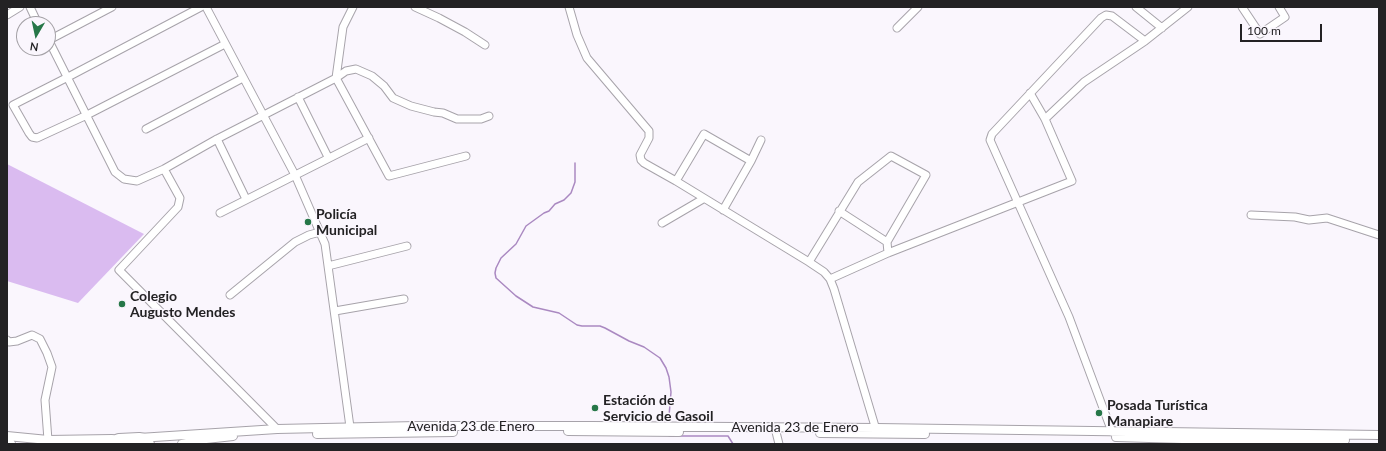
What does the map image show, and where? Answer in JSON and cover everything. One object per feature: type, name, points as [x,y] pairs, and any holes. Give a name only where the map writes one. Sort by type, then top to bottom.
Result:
[{"type":"highway","points":[[105,444],[119,439],[139,438],[144,439],[149,444]]},
{"type":"main road","name":"Avenida 23 de Enero","points":[[139,438],[277,429],[350,427],[601,426],[877,431],[1216,440],[1379,440]]},
{"type":"main road","name":"Avenida 23 de Enero","points":[[182,444],[200,440],[235,436],[496,431],[1112,432],[1379,435]]},
{"type":"main road","points":[[7,436],[48,440],[119,439]]},
{"type":"main road","points":[[7,443],[11,444]]},
{"type":"street","points":[[7,15],[20,7]]},
{"type":"street","points":[[56,36],[112,7]]},
{"type":"street","points":[[201,7],[13,105],[29,133],[32,137],[36,138],[87,114],[225,44]]},
{"type":"street","points":[[206,7],[295,175],[325,244],[350,427]]},
{"type":"street","points":[[353,7],[343,26],[336,78],[389,176],[466,156]]},
{"type":"street","points":[[415,7],[465,32],[485,45]]},
{"type":"street","points":[[569,7],[577,35],[587,58],[649,131],[649,138],[640,155],[644,163],[809,262],[824,272],[830,279],[877,431]]},
{"type":"street","points":[[897,28],[918,7]]},
{"type":"street","points":[[1136,7],[1162,28]]},
{"type":"street","points":[[1243,7],[1260,34],[1285,17],[1279,7]]},
{"type":"street","points":[[1045,119],[1084,82],[1145,41],[1187,8]]},
{"type":"street","points":[[1112,432],[1069,317],[990,140],[992,134],[1101,18],[1106,15],[1112,16],[1145,41]]},
{"type":"street","points":[[56,55],[115,172],[124,179],[136,181],[164,169],[217,138],[336,78],[346,71],[356,69],[372,76],[384,86],[393,98],[411,106],[443,113],[457,119],[481,119],[489,116]]},
{"type":"street","points":[[146,129],[243,78]]},
{"type":"street","points":[[830,279],[888,253],[1072,181],[1045,119],[1030,93]]},
{"type":"street","points":[[298,97],[328,158]]},
{"type":"street","points":[[676,181],[704,134],[751,161]]},
{"type":"street","points":[[217,138],[246,199]]},
{"type":"street","points":[[220,213],[369,138]]},
{"type":"street","points":[[723,210],[751,161],[761,140]]},
{"type":"street","points":[[809,262],[858,182],[891,156],[926,175],[886,242],[888,253]]},
{"type":"street","points":[[164,169],[180,198],[178,208],[119,270],[277,429]]},
{"type":"street","points":[[662,223],[703,199]]},
{"type":"street","points":[[839,211],[886,242]]},
{"type":"street","points":[[1251,215],[1295,217],[1309,220],[1327,218],[1379,235]]},
{"type":"street","points":[[230,295],[295,242],[309,235],[320,232]]},
{"type":"street","points":[[328,266],[408,246]]},
{"type":"street","points":[[335,311],[404,299]]},
{"type":"street","points":[[7,340],[9,342],[17,341],[32,335],[40,340],[47,353],[52,367],[45,400],[48,440]]},
{"type":"street","points":[[776,432],[779,444]]},
{"type":"shaded area","points":[[7,164],[144,234],[78,303],[7,281]]},
{"type":"waterway","points":[[575,163],[575,182],[571,193],[564,200],[555,204],[549,211],[526,226],[516,244],[501,258],[496,268],[496,278],[516,296],[533,307],[559,313],[577,325],[600,326],[605,328],[644,347],[660,358],[669,377],[671,392],[669,416]]},
{"type":"waterway","points":[[669,435],[728,436],[733,444]]},
{"type":"place","name":"Policía Municipal","points":[[308,222]]},
{"type":"place","name":"Colegio Augusto Mendes","points":[[122,304]]},
{"type":"place","name":"Estación de Servicio de Gasoil","points":[[595,408]]},
{"type":"place","name":"Posada Turística Manapiare","points":[[1099,413]]}]
